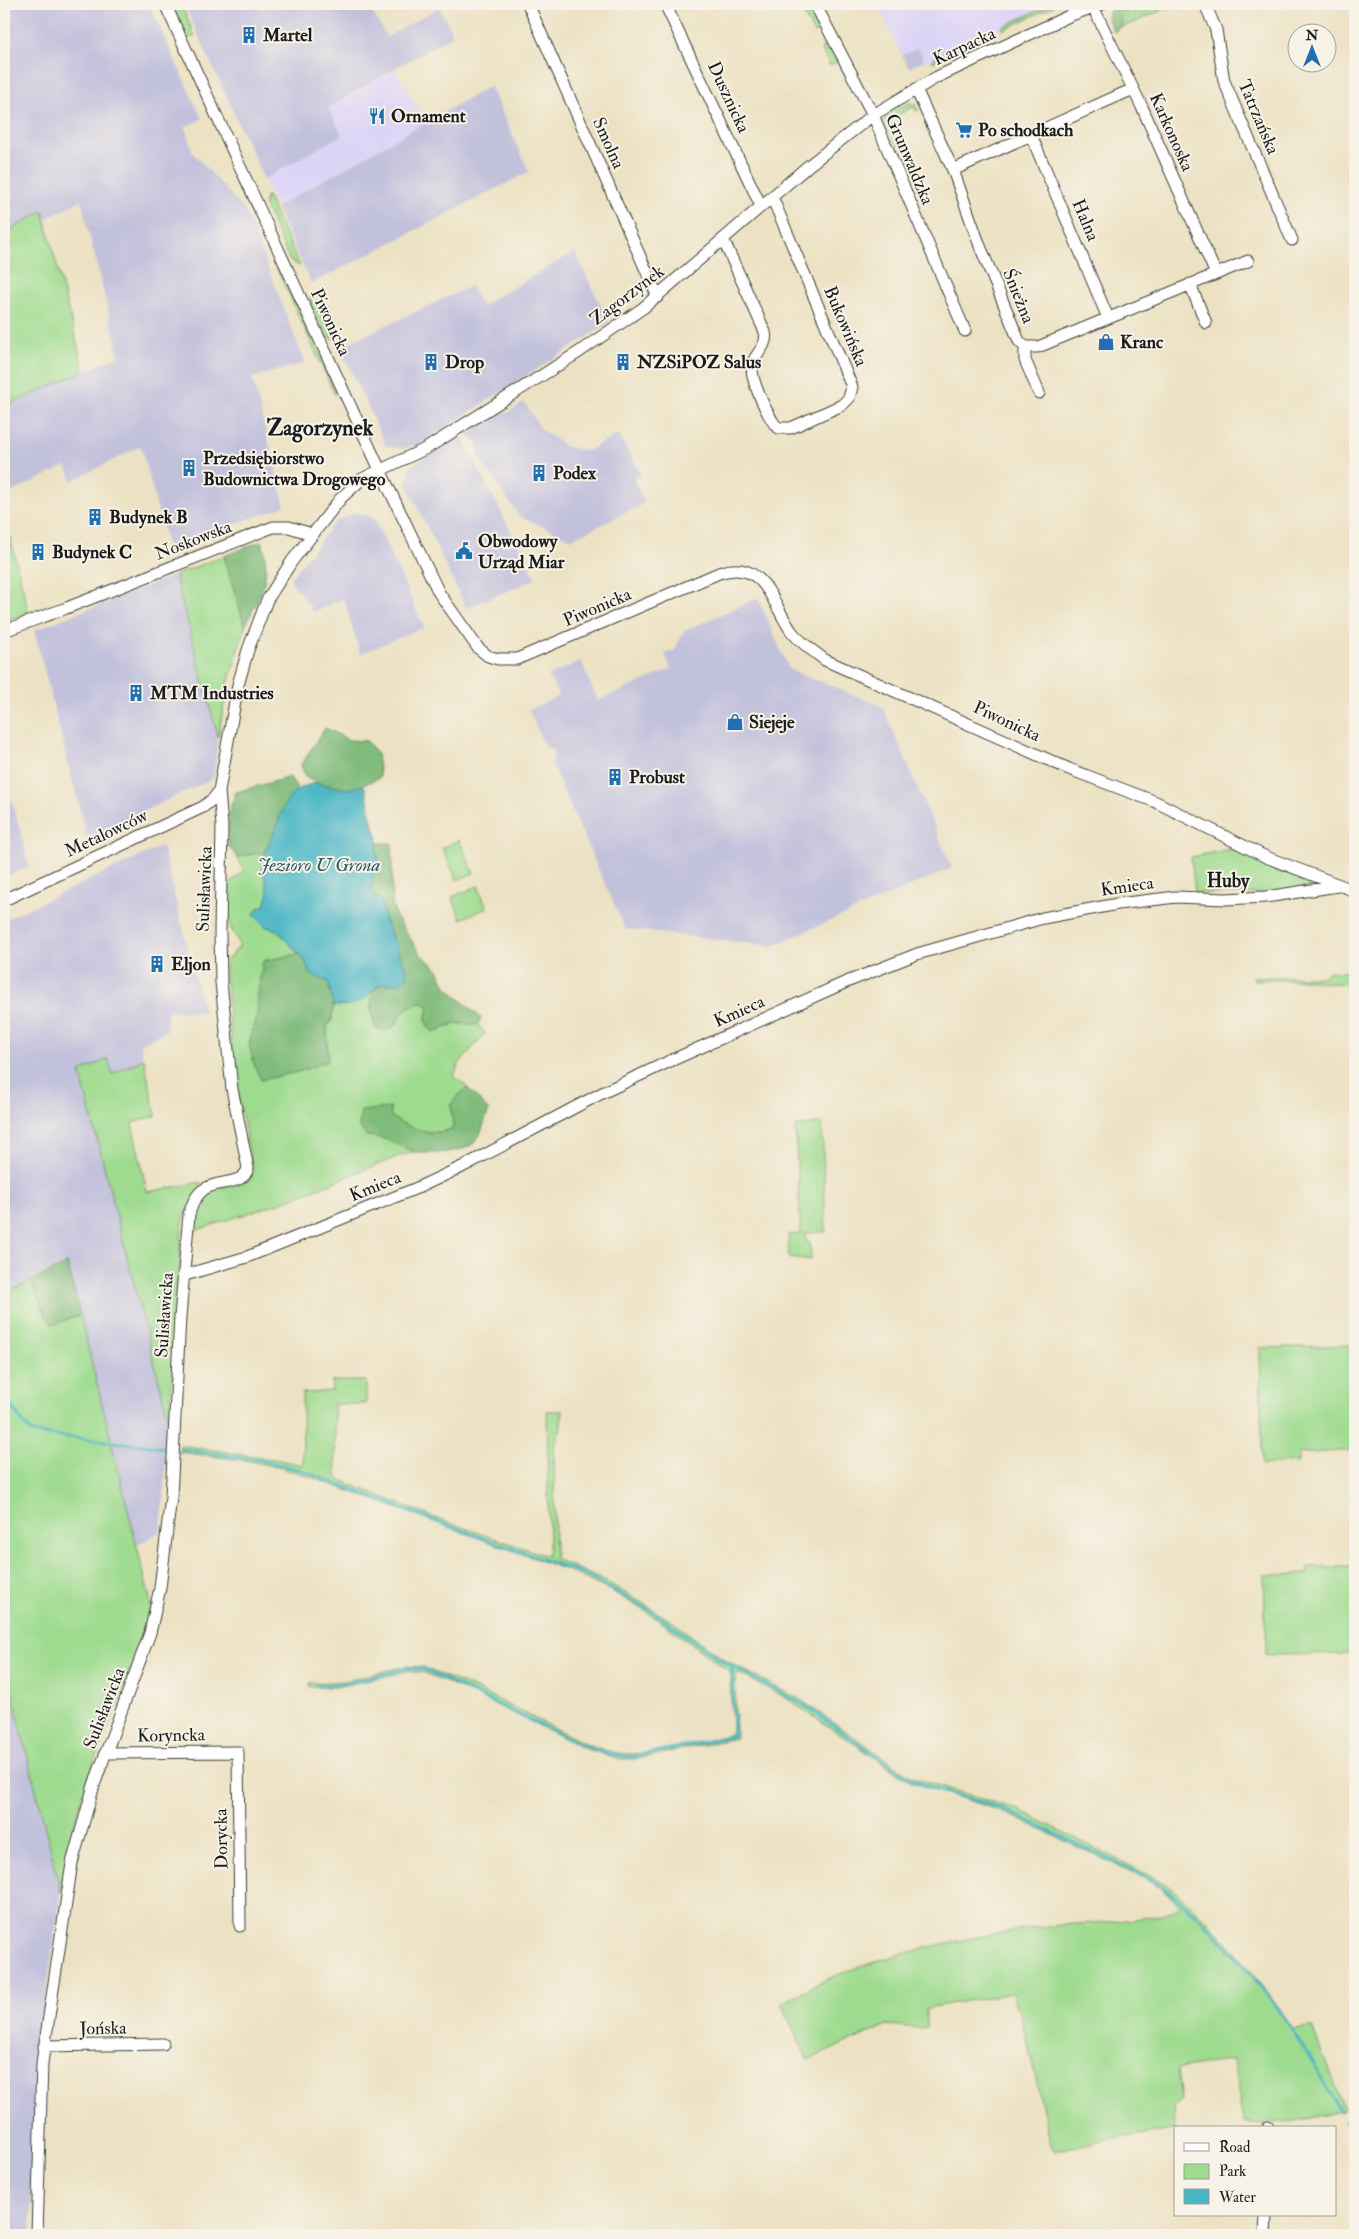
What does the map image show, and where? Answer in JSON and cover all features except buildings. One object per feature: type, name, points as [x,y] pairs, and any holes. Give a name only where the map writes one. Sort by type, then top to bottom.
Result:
[{"type":"street","name":"Piwonicka","points":[[165,4],[380,470],[439,593],[468,637],[488,656],[498,659],[517,659],[719,573],[727,570],[743,570],[760,579],[800,641],[825,660],[1069,769],[1156,802],[1258,853],[1338,886],[1355,891]]},
{"type":"street","name":"Smolna","points":[[528,4],[658,297]]},
{"type":"street","name":"Dusznicka","points":[[665,4],[761,206]]},
{"type":"street","name":"Grunwaldzka","points":[[815,4],[873,115],[965,331]]},
{"type":"street","name":"Tatrzańska","points":[[1205,4],[1216,30],[1224,81],[1292,240]]},
{"type":"street","name":"Karpacka","points":[[873,115],[916,89],[1053,23],[1097,5]]},
{"type":"street","name":"Karkonoska","points":[[1097,5],[1216,274]]},
{"type":"street","name":"Śnieżna","points":[[916,89],[953,170],[980,246],[1019,341],[1025,347],[1038,347],[1248,261]]},
{"type":"street","points":[[953,170],[1133,89]]},
{"type":"street","name":"Zagorzynek","points":[[380,470],[414,455],[452,432],[579,352],[658,297],[761,206],[873,115]]},
{"type":"street","name":"Halna","points":[[1031,135],[1108,318]]},
{"type":"street","name":"Bukowińska","points":[[723,239],[765,332],[766,342],[753,361],[751,371],[774,425],[779,428],[791,428],[842,405],[849,398],[851,392],[850,382],[772,197]]},
{"type":"street","points":[[1190,284],[1206,323]]},
{"type":"street","points":[[1025,347],[1025,360],[1039,393]]},
{"type":"street","name":"Sulisławicka","points":[[37,2235],[44,2046],[72,1863],[85,1813],[105,1753],[150,1633],[160,1588],[171,1497],[180,1317],[185,1275],[186,1226],[197,1196],[207,1187],[239,1179],[244,1176],[248,1168],[232,1089],[221,982],[222,826],[219,791],[238,685],[258,619],[279,579],[312,534],[348,491],[368,475],[380,470]]},
{"type":"street","name":"Noskowska","points":[[4,631],[64,610],[273,527],[289,527],[312,534]]},
{"type":"street","name":"Metalowców","points":[[4,900],[202,807],[214,798],[219,791]]},
{"type":"street","name":"Kmieca","points":[[185,1275],[247,1257],[417,1188],[652,1070],[789,1007],[917,954],[1016,925],[1110,906],[1176,897],[1225,899],[1266,897],[1338,886]]},
{"type":"street","name":"Koryncka","points":[[105,1753],[238,1752]]},
{"type":"street","name":"Dorycka","points":[[238,1752],[240,1926]]},
{"type":"street","name":"Jońska","points":[[44,2046],[163,2044]]},
{"type":"street","points":[[1265,2235],[1266,2216]]},
{"type":"shaded area","points":[[4,4],[149,4],[202,119],[185,127],[193,153],[246,212],[305,363],[252,378],[285,506],[168,549],[141,446],[72,481],[66,466],[4,496],[4,407],[119,356],[81,200],[46,219],[42,212],[7,232],[4,221]]},
{"type":"shaded area","points":[[184,4],[381,4],[371,10],[387,37],[439,7],[453,35],[328,107],[342,135],[264,179]]},
{"type":"shaded area","points":[[877,4],[1052,4],[925,62],[918,48],[902,55]]},
{"type":"shaded area","points":[[918,48],[924,60],[909,68],[902,55]]},
{"type":"shaded area","points":[[395,69],[426,122],[276,207],[264,179],[342,135],[327,107]]},
{"type":"shaded area","points":[[490,86],[529,172],[311,284],[276,207]]},
{"type":"shaded area","points":[[575,252],[609,323],[419,444],[402,449],[386,446],[340,347],[471,286],[481,306]]},
{"type":"shaded area","points":[[524,402],[541,429],[566,447],[588,451],[618,434],[641,474],[633,479],[645,503],[572,539],[519,516],[479,458],[477,443],[465,433],[500,411],[508,413]]},
{"type":"shaded area","points":[[462,437],[536,579],[466,608],[407,485],[410,467]]},
{"type":"shaded area","points":[[357,512],[374,518],[424,627],[360,654],[344,599],[313,612],[290,579],[336,521]]},
{"type":"shaded area","points":[[175,575],[218,737],[214,778],[87,838],[34,630]]},
{"type":"shaded area","points":[[758,598],[789,669],[883,707],[952,868],[772,946],[625,929],[552,765],[554,751],[545,747],[529,710],[559,696],[548,676],[581,661],[598,701],[671,669],[665,654],[675,650],[684,631]]},
{"type":"shaded area","points":[[4,769],[29,866],[4,878]]},
{"type":"shaded area","points":[[162,846],[204,1012],[168,1011],[166,1031],[140,1044],[144,1059],[112,1074],[107,1059],[80,1072],[169,1421],[161,1531],[137,1545],[67,1263],[4,1293],[4,920]]},
{"type":"shaded area","points":[[4,1660],[61,1892],[35,2073],[31,2235],[8,2235],[4,2220]]},
{"type":"green space","points":[[172,4],[181,4],[195,37],[187,37]]},
{"type":"green space","points":[[1052,4],[1054,6],[1003,30],[1002,27]]},
{"type":"green space","points":[[1172,4],[1172,6],[1121,28],[1128,6]]},
{"type":"green space","points":[[810,7],[821,29],[814,33],[802,11]]},
{"type":"green space","points":[[1125,7],[1118,29],[1114,32],[1107,17],[1108,12]]},
{"type":"green space","points":[[992,31],[993,34],[933,62],[932,59]]},
{"type":"green space","points":[[829,44],[838,61],[830,66],[821,48]]},
{"type":"green space","points":[[909,103],[915,104],[918,111],[912,107],[891,120],[891,128],[906,166],[900,168],[891,148],[884,124],[887,112],[897,105],[899,108]]},
{"type":"green space","points":[[267,195],[300,266],[290,261],[264,204]]},
{"type":"green space","points":[[248,205],[254,210],[328,370],[335,395]]},
{"type":"green space","points":[[43,211],[84,371],[4,407],[4,221],[7,232]]},
{"type":"green space","points":[[312,293],[333,340],[325,336],[309,303]]},
{"type":"green space","points":[[4,514],[29,613],[4,621]]},
{"type":"green space","points":[[262,541],[266,565],[265,576],[260,595],[245,626],[224,556]]},
{"type":"green space","points":[[224,556],[245,626],[228,684],[218,737],[175,575]]},
{"type":"green space","points":[[325,728],[349,740],[367,741],[377,754],[380,777],[363,785],[341,789],[315,783],[305,776],[301,765]]},
{"type":"green space","points":[[290,777],[298,789],[284,808],[265,852],[237,857],[228,845],[230,808],[236,792]]},
{"type":"green space","points":[[459,840],[474,873],[457,880],[442,848]]},
{"type":"green space","points":[[378,843],[392,843],[392,904],[396,917],[421,955],[437,968],[447,988],[481,1018],[478,1025],[455,1023],[433,1032],[426,1022],[429,1009],[422,1002],[406,1009],[397,1022],[389,1029],[382,1031],[375,1028],[371,1010],[373,990],[384,983],[389,985],[393,937],[385,921],[381,901],[371,893],[373,874],[380,865],[377,854]]},
{"type":"green space","points":[[1235,848],[1319,882],[1318,886],[1262,894],[1195,893],[1191,857]]},
{"type":"green space","points":[[265,852],[263,867],[268,895],[265,905],[257,908],[266,927],[277,930],[299,954],[263,961],[258,992],[257,1017],[249,1043],[327,1061],[327,1027],[332,1020],[333,1006],[355,1002],[373,990],[371,1010],[392,1029],[405,1009],[422,1002],[429,1009],[425,1018],[439,1031],[457,1024],[467,1024],[478,1025],[485,1033],[459,1064],[454,1076],[468,1088],[453,1103],[453,1128],[446,1131],[429,1132],[412,1128],[391,1117],[390,1108],[366,1136],[381,1137],[415,1152],[402,1155],[285,1201],[191,1232],[194,1212],[200,1199],[209,1192],[248,1179],[253,1171],[234,1074],[225,971],[226,961],[239,947],[229,923],[228,911],[230,883],[243,872],[237,857]]},
{"type":"green space","points":[[478,886],[487,908],[461,919],[452,897]]},
{"type":"green space","points":[[299,954],[316,976],[328,982],[333,999],[332,1017],[327,1027],[328,1061],[298,1072],[261,1080],[254,1065],[249,1043],[257,1017],[258,992],[263,961]]},
{"type":"green space","points":[[1329,971],[1355,973],[1355,984],[1327,983],[1311,980],[1254,980],[1253,977],[1322,977]]},
{"type":"green space","points":[[108,1059],[112,1074],[144,1059],[156,1116],[132,1123],[147,1192],[201,1182],[201,1186],[184,1217],[182,1228],[169,1421],[80,1072]]},
{"type":"green space","points":[[468,1088],[489,1111],[477,1140],[463,1149],[445,1152],[420,1152],[385,1140],[366,1136],[359,1126],[361,1111],[390,1108],[391,1116],[413,1128],[430,1132],[446,1131],[453,1128],[451,1105],[456,1097]]},
{"type":"green space","points":[[822,1123],[826,1232],[805,1233],[806,1241],[810,1242],[811,1260],[789,1257],[788,1235],[801,1234],[795,1127]]},
{"type":"green space","points":[[67,1262],[80,1315],[53,1325],[47,1318],[31,1281],[65,1265]]},
{"type":"green space","points":[[31,1281],[47,1318],[53,1324],[80,1315],[151,1603],[130,1673],[94,1762],[82,1798],[71,1838],[61,1892],[4,1660],[4,1294]]},
{"type":"green space","points":[[1355,1345],[1355,1450],[1298,1454],[1298,1462],[1262,1465],[1260,1348]]},
{"type":"green space","points":[[332,1381],[366,1381],[366,1404],[334,1404],[336,1477],[438,1519],[547,1556],[549,1549],[547,1411],[563,1411],[560,1431],[554,1446],[555,1559],[609,1583],[670,1620],[725,1660],[801,1700],[913,1778],[1019,1810],[1164,1883],[1201,1915],[1234,1951],[1265,1989],[1293,2029],[1312,2027],[1344,2110],[1281,2123],[1255,2124],[1243,2122],[1233,2060],[1177,2069],[1181,2101],[1174,2107],[1174,2130],[1103,2140],[1055,2151],[1051,2145],[1027,2040],[1013,1993],[926,2008],[926,2027],[885,2026],[808,2060],[781,2003],[832,1977],[908,1952],[960,1940],[1039,1927],[1112,1922],[1149,1917],[1182,1907],[1158,1886],[1144,1878],[1001,1811],[911,1782],[786,1698],[738,1673],[735,1682],[736,1738],[636,1759],[621,1759],[589,1750],[425,1673],[408,1671],[337,1687],[309,1687],[309,1683],[345,1681],[405,1666],[422,1667],[476,1689],[582,1742],[625,1754],[656,1752],[682,1747],[731,1734],[732,1729],[730,1672],[650,1614],[615,1593],[569,1571],[297,1472],[250,1461],[179,1452],[180,1445],[303,1465],[302,1393],[332,1391]]},
{"type":"green space","points":[[1308,1567],[1355,1567],[1355,1654],[1266,1655],[1264,1575],[1307,1574]]},
{"type":"water","name":"Jezioro U Grona","points":[[315,783],[348,789],[363,785],[365,787],[370,815],[378,839],[377,854],[380,865],[373,874],[371,893],[381,901],[385,921],[407,971],[407,977],[400,983],[381,984],[363,1000],[347,1005],[333,1006],[328,982],[310,974],[305,961],[277,930],[266,927],[254,914],[258,908],[265,905],[267,900],[268,895],[263,862],[284,807],[298,790]]},
{"type":"waterway","points":[[4,1398],[32,1433],[167,1448]]},
{"type":"waterway","points":[[180,1449],[255,1459],[298,1469],[443,1524],[584,1574],[654,1613],[722,1661],[804,1705],[909,1779],[933,1789],[1001,1808],[1148,1878],[1170,1893],[1192,1912],[1253,1976],[1302,2045],[1340,2112]]},
{"type":"waterway","points":[[315,1686],[345,1684],[408,1668],[423,1669],[582,1745],[609,1754],[631,1757],[733,1736],[732,1667]]},
{"type":"waterway","points":[[1345,2121],[1355,2133]]},
{"type":"place","name":"Martel","points":[[249,35]]},
{"type":"place","name":"Ornament","points":[[377,116]]},
{"type":"place","name":"Po schodkach","points":[[964,130]]},
{"type":"place","name":"Kranc","points":[[1106,342]]},
{"type":"place","name":"Drop","points":[[431,362]]},
{"type":"place","name":"NZSiPOZ Salus","points":[[623,362]]},
{"type":"place","name":"Przedsiębiorstwo Budownictwa Drogowego","points":[[189,468]]},
{"type":"place","name":"Podex","points":[[539,473]]},
{"type":"place","name":"Budynek B","points":[[95,517]]},
{"type":"place","name":"Obwodowy Urząd Miar","points":[[464,551]]},
{"type":"place","name":"Budynek C","points":[[38,552]]},
{"type":"place","name":"MTM Industries","points":[[136,693]]},
{"type":"place","name":"Siejeje","points":[[735,722]]},
{"type":"place","name":"Probust","points":[[615,777]]},
{"type":"place","name":"Eljon","points":[[157,964]]},
{"type":"district","name":"Zagorzynek","points":[[320,427]]},
{"type":"district","name":"Huby","points":[[1228,880]]}]
